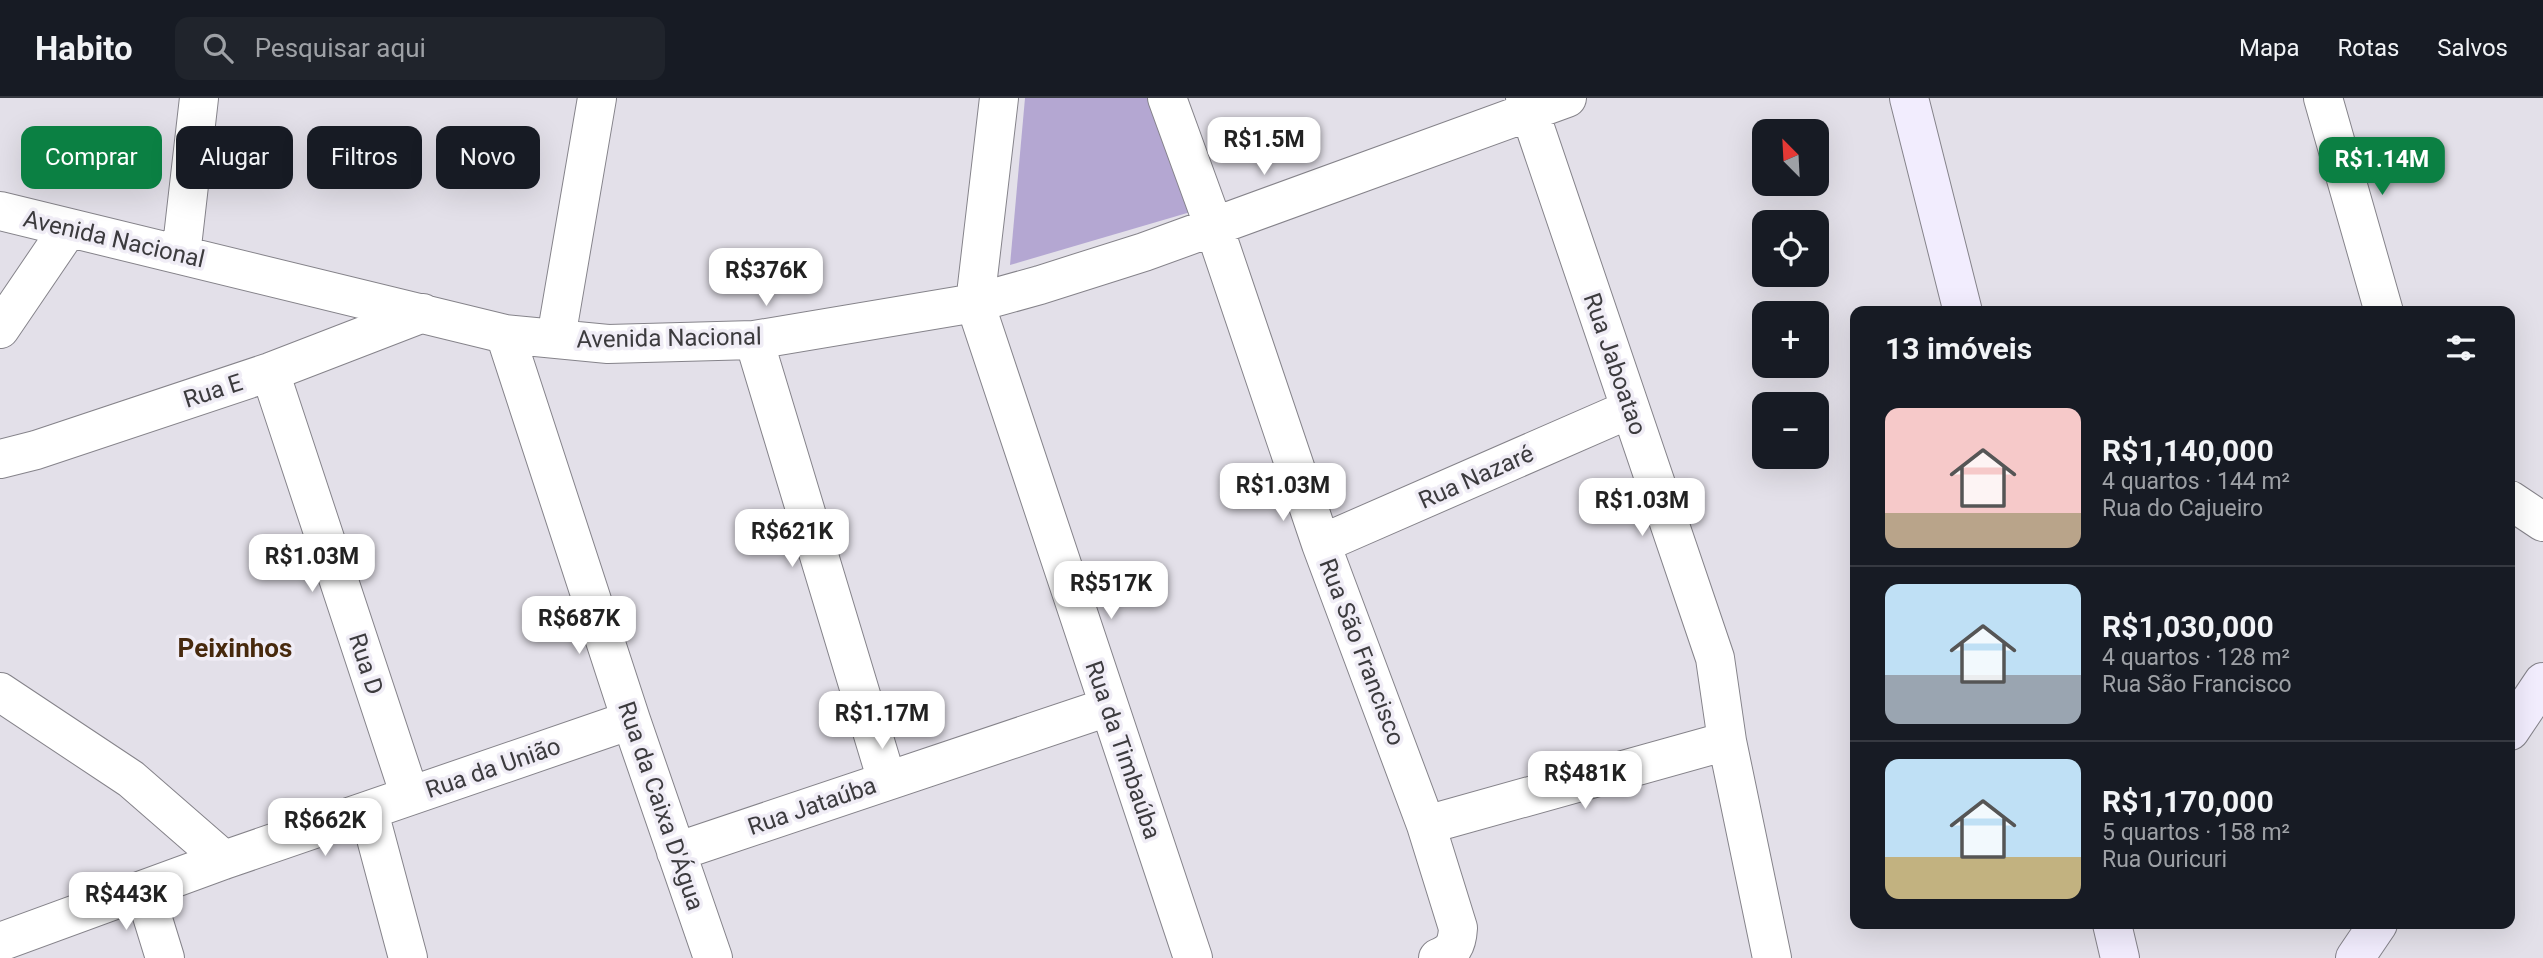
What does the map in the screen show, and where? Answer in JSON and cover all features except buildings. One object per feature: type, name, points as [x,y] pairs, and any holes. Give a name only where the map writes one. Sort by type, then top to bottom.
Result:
[{"type":"main road","points":[[1909,98],[1961,306]]},
{"type":"main road","points":[[2515,724],[2543,682]]},
{"type":"main road","points":[[2113,929],[2120,958]]},
{"type":"main road","points":[[2355,958],[2375,929]]},
{"type":"street","points":[[181,254],[198,98]]},
{"type":"street","points":[[556,338],[597,98]]},
{"type":"street","points":[[975,303],[999,98]]},
{"type":"street","name":"Rua São Francisco","points":[[1167,98],[1214,227],[1321,544],[1426,825],[1448,943]]},
{"type":"street","name":"Avenida Nacional","points":[[0,211],[505,334],[608,344],[754,340],[975,303],[1105,265],[1214,227],[1527,104],[1567,98]]},
{"type":"street","points":[[2323,98],[2382,306]]},
{"type":"street","name":"Rua Jaboatao","points":[[1527,104],[1714,658],[1727,741],[1772,958]]},
{"type":"street","points":[[0,329],[68,229]]},
{"type":"street","name":"Rua da Timbaúba","points":[[975,303],[1193,958]]},
{"type":"street","name":"Rua E","points":[[0,459],[36,450],[270,372],[423,313]]},
{"type":"street","name":"Rua da Caixa D'Água","points":[[505,334],[631,720],[713,958]]},
{"type":"street","points":[[754,340],[887,781]]},
{"type":"street","name":"Rua D","points":[[270,372],[410,796]]},
{"type":"street","name":"Rua Nazaré","points":[[1321,544],[1630,409]]},
{"type":"street","points":[[2515,503],[2543,522]]},
{"type":"street","points":[[0,692],[131,779],[224,860]]},
{"type":"street","name":"Rua Jataúba","points":[[676,852],[1108,707]]},
{"type":"street","name":"Rua da União","points":[[0,942],[224,860],[631,720]]},
{"type":"street","points":[[1426,825],[1727,741]]},
{"type":"street","points":[[369,811],[408,958]]},
{"type":"street","points":[[144,890],[165,958]]},
{"type":"shaded area","points":[[1025,98],[1151,98],[1194,211],[1010,265]]},
{"type":"district","name":"Peixinhos","points":[[235,648]]}]
